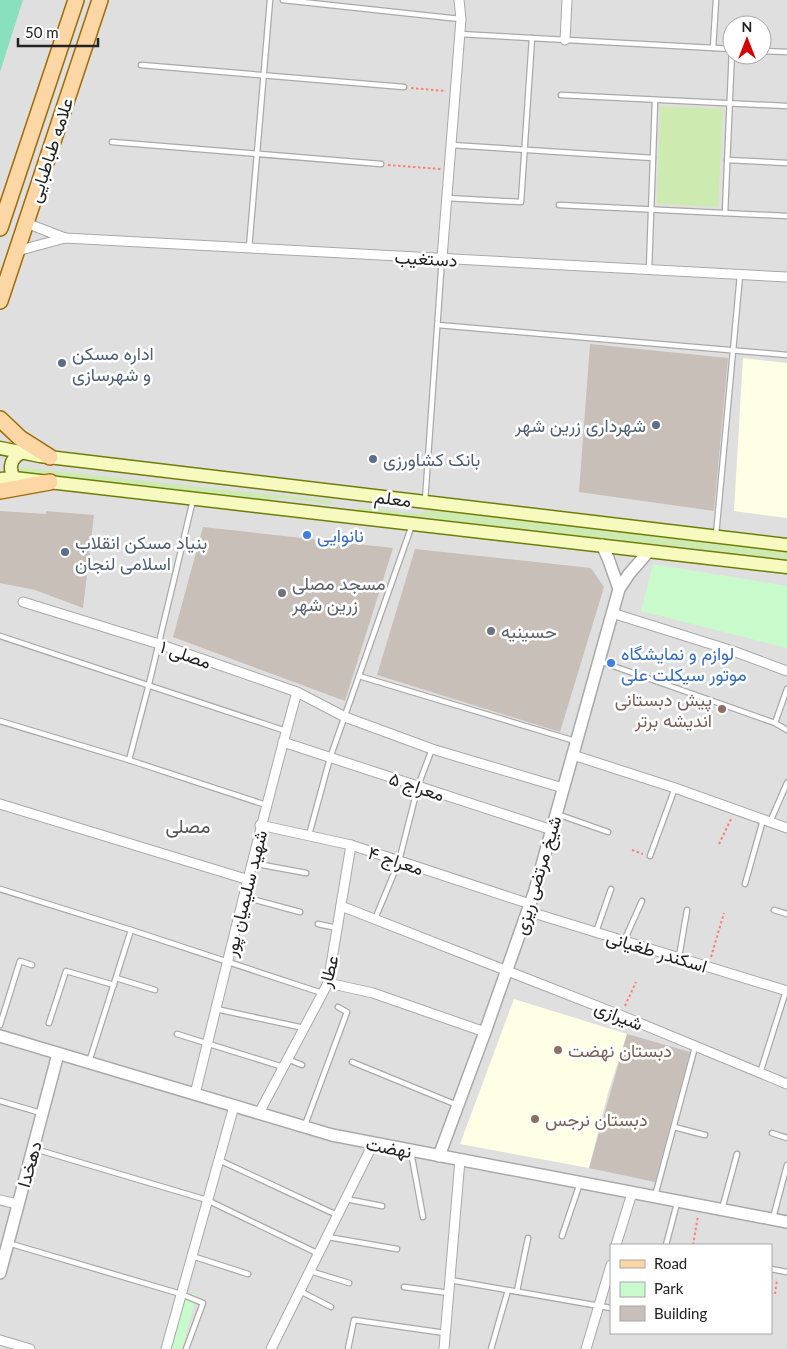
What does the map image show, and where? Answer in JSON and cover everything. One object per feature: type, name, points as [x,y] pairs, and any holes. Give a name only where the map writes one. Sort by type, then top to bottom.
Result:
[{"type":"main road","name":"علامه طباطبایی","points":[[0,228],[76,0]]},
{"type":"main road","name":"علامه طباطبایی","points":[[0,300],[100,0]]},
{"type":"main road","points":[[0,419],[20,438],[50,457]]},
{"type":"main road","name":"معلم","points":[[0,448],[50,457],[787,545]]},
{"type":"main road","points":[[14,478],[11,471],[11,463],[16,456],[23,452]]},
{"type":"main road","name":"معلم","points":[[0,479],[14,478],[50,482],[787,567]]},
{"type":"main road","points":[[0,491],[50,482]]},
{"type":"main road","points":[[352,517],[354,494]]},
{"type":"street","points":[[442,258],[461,19],[459,0]]},
{"type":"street","points":[[565,40],[566,0]]},
{"type":"street","points":[[26,223],[65,238]]},
{"type":"street","points":[[16,251],[65,238]]},
{"type":"street","name":"دستغیب","points":[[65,238],[787,277]]},
{"type":"street","points":[[602,546],[619,589]]},
{"type":"street","name":"شیخ مرتضی ریزی","points":[[439,1156],[529,908],[619,589],[649,551]]},
{"type":"street","name":"مصلی ۱","points":[[23,602],[159,644],[297,692],[345,717],[432,749],[563,788]]},
{"type":"street","points":[[612,613],[733,651],[787,671]]},
{"type":"street","name":"شهید سلیمیان پور","points":[[194,1094],[249,880],[260,825],[268,806],[297,692]]},
{"type":"street","name":"معراج ۵","points":[[283,742],[552,830]]},
{"type":"street","points":[[572,755],[675,788],[787,828]]},
{"type":"street","points":[[0,804],[249,880]]},
{"type":"street","name":"معراج ۴","points":[[260,825],[351,845],[529,908]]},
{"type":"street","name":"عطار","points":[[259,1113],[328,983],[351,845]]},
{"type":"street","name":"شیرازی","points":[[341,906],[620,1015],[787,1084]]},
{"type":"street","name":"اسکندر طغیانی","points":[[529,908],[623,942],[787,989]]},
{"type":"street","points":[[328,983],[373,992],[485,1032]]},
{"type":"street","name":"نهضت","points":[[0,1036],[305,1127],[373,1144],[787,1222]]},
{"type":"street","name":"دهخدا","points":[[0,1273],[58,1054]]},
{"type":"street","points":[[166,1349],[234,1106]]},
{"type":"street","points":[[271,1349],[373,1144]]},
{"type":"street","points":[[444,1349],[460,1160]]},
{"type":"street","points":[[616,1244],[632,1193]]},
{"type":"street","points":[[0,1200],[17,1204]]},
{"type":"street","points":[[586,1349],[610,1268]]},
{"type":"street","points":[[0,1340],[30,1349]]},
{"type":"lane","points":[[249,248],[270,0]]},
{"type":"lane","points":[[283,0],[461,19]]},
{"type":"lane","points":[[713,48],[716,0]]},
{"type":"lane","points":[[460,34],[722,48]]},
{"type":"lane","points":[[447,198],[521,202],[532,38]]},
{"type":"lane","points":[[772,51],[787,52]]},
{"type":"lane","points":[[141,65],[404,87]]},
{"type":"lane","points":[[725,214],[731,65]]},
{"type":"lane","points":[[561,95],[787,106]]},
{"type":"lane","points":[[649,270],[656,100]]},
{"type":"lane","points":[[112,142],[381,164]]},
{"type":"lane","points":[[451,145],[653,158]]},
{"type":"lane","points":[[727,160],[787,163]]},
{"type":"lane","points":[[559,205],[787,216]]},
{"type":"lane","points":[[425,502],[442,258]]},
{"type":"lane","points":[[716,536],[740,275]]},
{"type":"lane","points":[[438,325],[787,355]]},
{"type":"lane","points":[[129,760],[194,499]]},
{"type":"lane","points":[[309,836],[330,758],[412,524]]},
{"type":"lane","points":[[0,636],[286,731]]},
{"type":"lane","points":[[599,661],[775,723],[787,730]]},
{"type":"lane","points":[[359,676],[576,742]]},
{"type":"lane","points":[[775,723],[787,689]]},
{"type":"lane","points":[[0,721],[129,760],[268,806]]},
{"type":"lane","points":[[375,919],[399,861],[418,786],[432,749]]},
{"type":"lane","points":[[745,884],[766,821],[787,782]]},
{"type":"lane","points":[[650,856],[675,788]]},
{"type":"lane","points":[[556,814],[608,832]]},
{"type":"lane","points":[[252,863],[306,873]]},
{"type":"lane","points":[[596,932],[611,889]]},
{"type":"lane","points":[[0,890],[131,930],[322,994]]},
{"type":"lane","points":[[244,897],[300,912]]},
{"type":"lane","points":[[623,942],[642,901]]},
{"type":"lane","points":[[679,957],[687,910]]},
{"type":"lane","points":[[774,910],[787,914]]},
{"type":"lane","points":[[318,924],[337,928]]},
{"type":"lane","points":[[88,1063],[131,930]]},
{"type":"lane","points":[[0,1026],[20,961],[32,965]]},
{"type":"lane","points":[[50,1023],[66,971],[114,985]]},
{"type":"lane","points":[[116,978],[155,990]]},
{"type":"lane","points":[[760,1072],[787,989]]},
{"type":"lane","points":[[305,1127],[347,1012],[338,1007]]},
{"type":"lane","points":[[216,1009],[304,1028]]},
{"type":"lane","points":[[177,1034],[285,1063],[302,1065]]},
{"type":"lane","points":[[655,1197],[695,1045]]},
{"type":"lane","points":[[352,1062],[458,1105]]},
{"type":"lane","points":[[0,1101],[42,1114]]},
{"type":"lane","points":[[674,1126],[705,1135]]},
{"type":"lane","points":[[772,1134],[787,1138]]},
{"type":"lane","points":[[33,1149],[207,1200],[319,1254]]},
{"type":"lane","points":[[411,1151],[423,1217]]},
{"type":"lane","points":[[722,1210],[737,1154]]},
{"type":"lane","points":[[219,1160],[338,1216]]},
{"type":"lane","points":[[773,1220],[787,1165]]},
{"type":"lane","points":[[562,1236],[580,1183]]},
{"type":"lane","points":[[346,1199],[382,1206]]},
{"type":"lane","points":[[666,1244],[677,1202]]},
{"type":"lane","points":[[328,1237],[397,1249]]},
{"type":"lane","points":[[517,1291],[528,1238]]},
{"type":"lane","points":[[8,1243],[181,1294],[203,1303],[186,1349]]},
{"type":"lane","points":[[192,1256],[248,1274]]},
{"type":"lane","points":[[772,1269],[787,1272]]},
{"type":"lane","points":[[310,1271],[348,1283]]},
{"type":"lane","points":[[450,1280],[610,1308]]},
{"type":"lane","points":[[404,1287],[449,1293]]},
{"type":"lane","points":[[300,1290],[331,1307]]},
{"type":"lane","points":[[491,1349],[508,1290]]},
{"type":"lane","points":[[348,1349],[354,1320],[445,1334]]},
{"type":"path","points":[[404,87],[455,92]]},
{"type":"path","points":[[381,164],[449,170]]},
{"type":"path","points":[[719,844],[736,810]]},
{"type":"path","points":[[632,850],[650,856]]},
{"type":"path","points":[[709,966],[724,914]]},
{"type":"path","points":[[620,1015],[636,982]]},
{"type":"path","points":[[692,1244],[700,1206]]},
{"type":"path","points":[[775,1294],[779,1270]]},
{"type":"shaded area","points":[[0,0],[787,0],[787,1349],[0,1349]]},
{"type":"shaded area","points":[[743,358],[787,363],[787,518],[734,511]]},
{"type":"shaded area","points":[[514,999],[627,1034],[608,1093],[589,1168],[460,1144]]},
{"type":"green space","points":[[0,0],[23,0],[0,72]]},
{"type":"green space","points":[[660,106],[723,109],[718,207],[657,204]]},
{"type":"green space","points":[[20,467],[333,500],[332,504],[281,498],[260,501],[18,476]]},
{"type":"green space","points":[[358,507],[419,514],[429,510],[787,551],[787,559],[358,511]]},
{"type":"green space","points":[[653,564],[787,586],[787,648],[641,611]]},
{"type":"green space","points":[[186,1292],[197,1295],[182,1349],[170,1349]]},
{"type":"building","name":"شهرداری زرین شهر","points":[[590,344],[728,358],[714,511],[579,492]]},
{"type":"building","points":[[0,511],[46,514],[46,511],[94,515],[83,608],[35,590],[0,583]]},
{"type":"building","name":"مسجد مصلی زرین شهر","points":[[203,527],[393,548],[345,701],[173,637]]},
{"type":"building","name":"حسینیه","points":[[415,549],[591,568],[604,587],[560,732],[377,675]]},
{"type":"building","points":[[627,1034],[690,1052],[655,1182],[589,1168]]},
{"type":"place","name":"اداره مسکن و شهرسازی","points":[[62,363]]},
{"type":"place","name":"شهرداری زرین شهر","points":[[656,425]]},
{"type":"place","name":"بانک کشاورزی","points":[[373,459]]},
{"type":"place","name":"نانوایی","points":[[307,535]]},
{"type":"place","name":"بنیاد مسکن انقلاب اسلامی لنجان","points":[[65,552]]},
{"type":"place","name":"مسجد مصلی زرین شهر","points":[[282,593]]},
{"type":"place","name":"حسینیه","points":[[491,631]]},
{"type":"place","name":"لوازم و نمایشگاه موتور سیکلت علی","points":[[611,663]]},
{"type":"place","name":"پیش دبستانی اندیشه برتر","points":[[722,709]]},
{"type":"place","name":"دبستان نهضت","points":[[558,1050]]},
{"type":"place","name":"دبستان نرجس","points":[[535,1119]]},
{"type":"district","name":"مصلی","points":[[188,825]]}]
